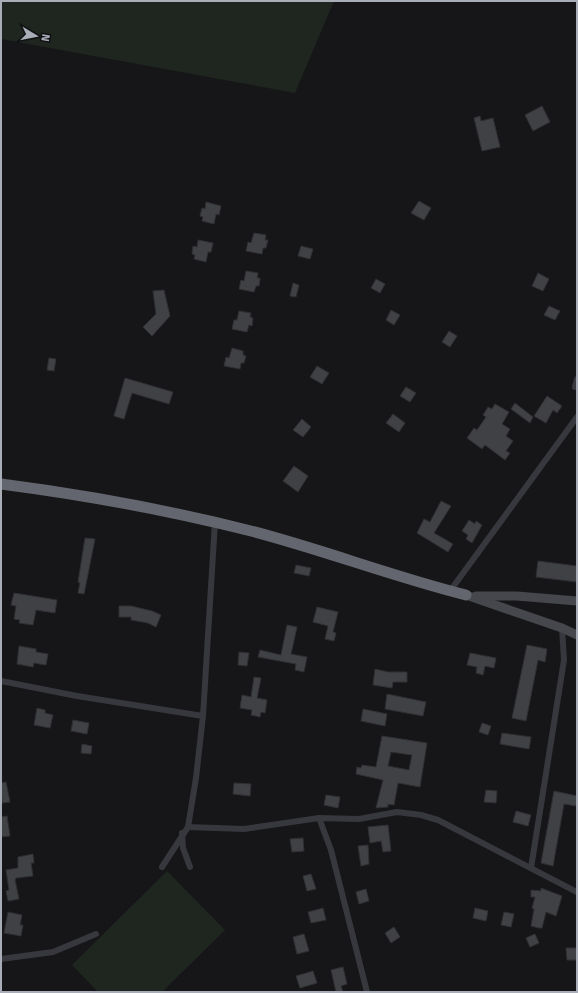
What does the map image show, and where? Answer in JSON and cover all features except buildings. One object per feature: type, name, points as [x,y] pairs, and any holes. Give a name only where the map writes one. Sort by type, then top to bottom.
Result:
[{"type":"highway","points":[[1,484],[111,500],[215,522],[466,595]]},
{"type":"street","points":[[575,387],[577,378]]},
{"type":"street","points":[[450,591],[577,417]]},
{"type":"street","points":[[162,866],[182,833],[188,826],[196,778],[203,716],[215,522]]},
{"type":"street","points":[[466,595],[517,596],[577,601]]},
{"type":"street","points":[[466,595],[562,628],[577,635]]},
{"type":"street","points":[[530,868],[564,660],[562,628]]},
{"type":"street","points":[[1,681],[77,696],[203,716]]},
{"type":"street","points":[[188,826],[244,829],[319,818],[359,819],[397,812],[421,815],[438,820],[577,892]]},
{"type":"street","points":[[319,818],[332,850],[367,992]]},
{"type":"street","points":[[182,833],[183,848],[190,867]]},
{"type":"street","points":[[1,959],[53,952],[96,934]]},
{"type":"shaded area","points":[[1,1],[334,1],[295,93],[1,39]]},
{"type":"shaded area","points":[[167,871],[225,930],[162,992],[98,992],[72,965]]}]
